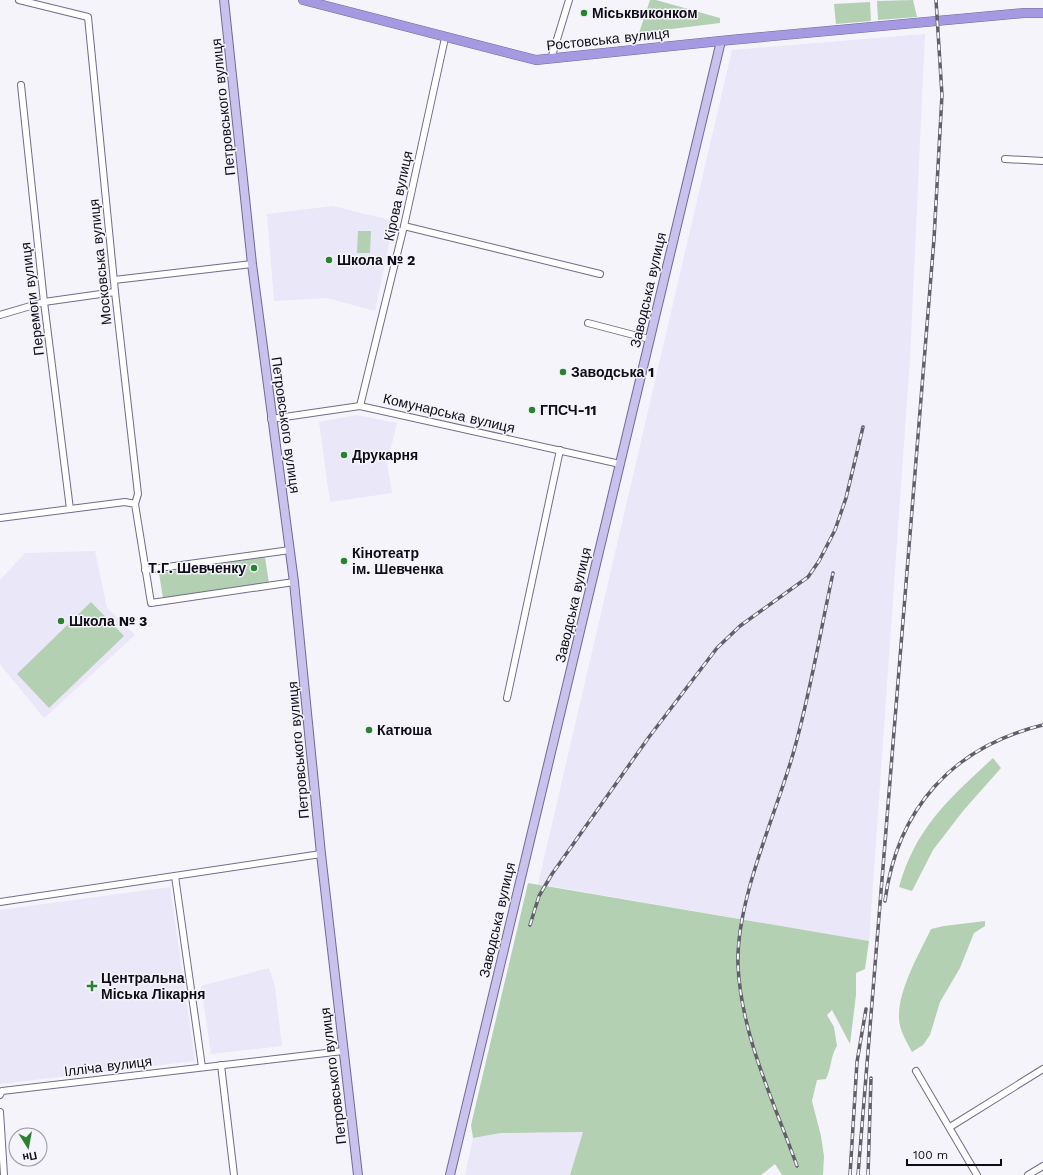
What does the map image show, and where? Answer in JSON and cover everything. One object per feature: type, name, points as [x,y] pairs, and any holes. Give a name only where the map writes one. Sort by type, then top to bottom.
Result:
[{"type":"highway","name":"Ростовська вулиця","points":[[303,0],[326,3],[445,38],[536,60],[721,41],[1024,13],[1043,13]]},
{"type":"main road","name":"Петровського вулиця","points":[[224,0],[252,264],[271,419],[294,582],[321,854],[358,1175]]},
{"type":"main road","name":"Заводська вулиця","points":[[450,1175],[721,41]]},
{"type":"street","name":"Московська вулиця","points":[[20,0],[88,17],[115,292],[138,494],[135,504],[151,603],[294,582]]},
{"type":"street","points":[[551,59],[569,0]]},
{"type":"street","name":"Кірова вулиця","points":[[360,406],[404,226],[445,38]]},
{"type":"street","name":"Перемоги вулиця","points":[[20,85],[44,302],[70,509]]},
{"type":"street","points":[[1005,159],[1043,161]]},
{"type":"street","points":[[404,226],[600,274]]},
{"type":"street","points":[[114,280],[252,264]]},
{"type":"street","points":[[0,315],[44,302],[115,292]]},
{"type":"street","points":[[588,323],[649,339]]},
{"type":"street","name":"Комунарська вулиця","points":[[271,419],[360,406],[620,464]]},
{"type":"street","points":[[507,698],[560,450]]},
{"type":"street","points":[[0,518],[125,502],[135,504]]},
{"type":"street","points":[[145,570],[290,550]]},
{"type":"street","points":[[0,902],[60,891],[175,876],[321,854]]},
{"type":"street","points":[[175,876],[202,1067]]},
{"type":"street","name":"Ілліча вулиця","points":[[0,1095],[2,1091],[343,1051]]},
{"type":"street","points":[[221,1065],[234,1175]]},
{"type":"street","points":[[950,1127],[1043,1069]]},
{"type":"street","points":[[916,1071],[978,1175]]},
{"type":"street","points":[[0,1112],[4,1175]]},
{"type":"street","points":[[1028,1175],[1043,1166]]},
{"type":"shaded area","points":[[925,34],[910,358],[869,941],[538,884],[732,50]]},
{"type":"shaded area","name":"Школа № 2","points":[[333,206],[394,221],[375,311],[327,298],[274,301],[267,214]]},
{"type":"shaded area","points":[[357,415],[397,423],[387,464],[392,493],[330,502],[319,422]]},
{"type":"shaded area","name":"Школа № 3","points":[[95,551],[107,608],[135,635],[44,718],[0,664],[0,580],[25,553]]},
{"type":"shaded area","name":"Центральна Міська Лікарня","points":[[170,887],[195,1061],[0,1084],[0,910]]},
{"type":"shaded area","points":[[269,968],[275,987],[282,1046],[211,1054],[201,986]]},
{"type":"shaded area","points":[[584,1132],[570,1175],[465,1175],[473,1138],[501,1133]]},
{"type":"green space","points":[[650,0],[656,0],[720,18],[720,23],[639,33]]},
{"type":"green space","points":[[913,0],[917,17],[878,20],[877,1]]},
{"type":"green space","points":[[870,2],[871,21],[836,24],[834,4]]},
{"type":"green space","points":[[358,231],[371,231],[370,253],[357,253]]},
{"type":"green space","points":[[265,557],[269,583],[163,598],[159,573]]},
{"type":"green space","points":[[91,602],[124,636],[49,708],[17,674]]},
{"type":"green space","points":[[993,758],[1001,768],[963,811],[933,850],[912,891],[899,887],[906,866],[915,847],[936,815],[962,787]]},
{"type":"green space","points":[[528,883],[869,941],[865,969],[856,973],[856,995],[850,1044],[832,1010],[827,1015],[834,1027],[837,1046],[833,1054],[826,1079],[817,1080],[812,1101],[821,1136],[824,1156],[823,1175],[782,1175],[775,1164],[761,1175],[570,1175],[583,1132],[501,1133],[473,1138],[471,1125]]},
{"type":"green space","points":[[985,921],[985,926],[974,933],[960,968],[940,1002],[930,1035],[923,1045],[912,1052],[900,1027],[900,1007],[910,972],[931,929]]},
{"type":"railway","points":[[858,1175],[934,239],[942,95],[936,0]]},
{"type":"railway","points":[[530,925],[539,896],[552,874],[649,737],[717,648],[740,626],[808,577],[819,561],[835,530],[846,498],[863,427]]},
{"type":"railway","points":[[797,1166],[760,1068],[745,1017],[740,991],[738,965],[739,940],[743,913],[750,886],[799,732],[810,687],[833,573]]},
{"type":"railway","points":[[885,901],[892,868],[902,838],[916,811],[934,787],[956,766],[982,749],[1011,735],[1043,725]]},
{"type":"railway","points":[[850,1175],[857,1062],[866,1009]]},
{"type":"railway","points":[[868,1175],[871,1078]]},
{"type":"place","name":"Міськвиконком","points":[[584,13]]},
{"type":"place","name":"Школа № 2","points":[[329,260]]},
{"type":"place","name":"Заводська 1","points":[[563,372]]},
{"type":"place","name":"ГПСЧ-11","points":[[532,410]]},
{"type":"place","name":"Друкарня","points":[[344,455]]},
{"type":"place","name":"Кінотеатр ім. Шевченка","points":[[344,561]]},
{"type":"place","name":"Т.Г. Шевченку","points":[[254,568]]},
{"type":"place","name":"Школа № 3","points":[[61,621]]},
{"type":"place","name":"Катюша","points":[[369,730]]},
{"type":"place","name":"Центральна Міська Лікарня","points":[[92,986]]}]
